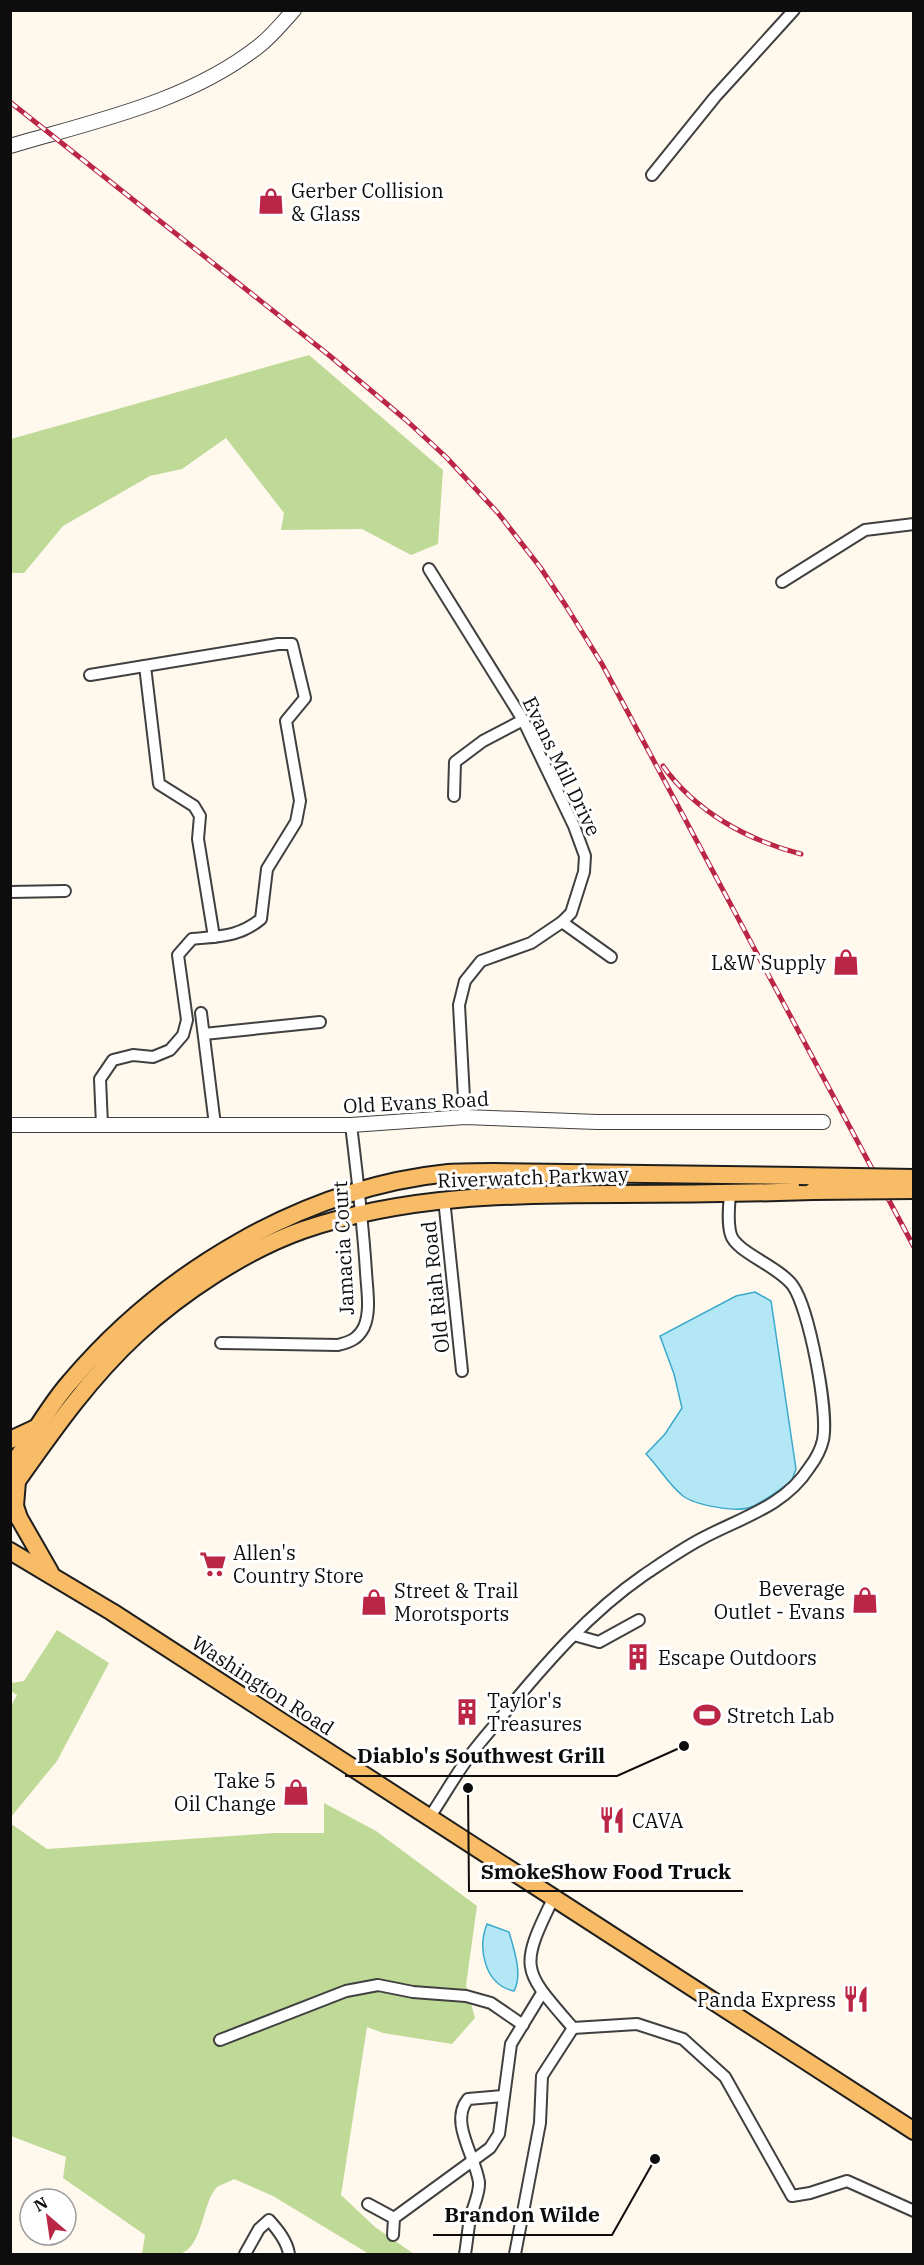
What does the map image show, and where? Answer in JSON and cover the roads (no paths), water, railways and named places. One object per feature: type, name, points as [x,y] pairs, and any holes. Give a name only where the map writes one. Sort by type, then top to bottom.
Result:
[{"type":"main road","name":"Riverwatch Parkway","points":[[13,1480],[39,1426],[69,1383],[106,1343],[195,1268],[229,1247],[316,1206],[359,1192],[448,1173],[914,1178]]},
{"type":"main road","name":"Riverwatch Parkway","points":[[13,1480],[74,1401],[136,1335],[172,1305],[202,1284],[281,1239],[333,1221],[444,1199],[512,1195],[914,1190]]},
{"type":"main road","points":[[10,1440],[39,1426]]},
{"type":"main road","points":[[13,1480],[15,1506],[19,1518],[52,1576]]},
{"type":"main road","name":"Washington Road","points":[[12,1554],[112,1612],[914,2131]]},
{"type":"street","points":[[10,146],[174,96],[223,70],[260,45],[294,10]]},
{"type":"street","points":[[652,175],[715,97],[794,10]]},
{"type":"street","points":[[782,582],[865,530],[914,524]]},
{"type":"street","name":"Evans Mill Drive","points":[[429,569],[523,720],[574,826],[585,856],[584,872],[571,913],[531,944],[482,961],[465,981],[459,1005],[465,1117]]},
{"type":"street","points":[[90,675],[278,644],[292,644],[305,698],[286,721],[300,801],[296,822],[267,869],[261,919],[236,934],[192,939],[178,955],[187,1020],[183,1035],[170,1050],[153,1057],[133,1055],[113,1060],[100,1079],[102,1125]]},
{"type":"street","points":[[145,666],[159,784],[194,806],[200,816],[198,839],[214,937]]},
{"type":"street","points":[[454,796],[455,762],[483,741],[523,720]]},
{"type":"street","points":[[10,892],[65,891]]},
{"type":"street","points":[[562,922],[611,957]]},
{"type":"street","points":[[201,1013],[215,1125]]},
{"type":"street","points":[[204,1034],[320,1022]]},
{"type":"street","name":"Old Evans Road","points":[[10,1125],[351,1125],[465,1117],[597,1122],[823,1122]]},
{"type":"street","name":"Jamacia Court","points":[[221,1343],[326,1346],[349,1342],[358,1337],[366,1320],[368,1309],[363,1215],[351,1125]]},
{"type":"street","points":[[429,1818],[466,1760],[537,1674],[594,1616],[644,1575],[699,1540],[785,1497],[801,1481],[815,1460],[824,1439],[822,1405],[817,1365],[801,1300],[782,1274],[736,1244],[731,1235],[730,1194]]},
{"type":"street","name":"Old Riah Road","points":[[444,1199],[462,1371]]},
{"type":"street","points":[[574,1635],[599,1642],[639,1620]]},
{"type":"street","points":[[554,1899],[535,1936],[530,1952],[531,1973],[542,1994],[573,2028]]},
{"type":"street","points":[[220,2040],[346,1990],[378,1985],[413,1992],[465,1996],[490,2002],[523,2025]]},
{"type":"street","points":[[394,2218],[490,2148],[499,2134],[511,2044],[542,1994]]},
{"type":"street","points":[[573,2028],[637,2024],[683,2039],[725,2077],[792,2196],[810,2193],[847,2181],[914,2211]]},
{"type":"street","points":[[515,2254],[540,2123],[542,2076],[573,2028]]},
{"type":"street","points":[[465,2254],[470,2218],[479,2185],[474,2161],[459,2120],[460,2108],[468,2099],[503,2096]]},
{"type":"street","points":[[368,2204],[394,2218]]},
{"type":"street","points":[[393,2235],[394,2218]]},
{"type":"street","points":[[245,2254],[259,2229],[269,2220],[279,2230],[289,2254]]},
{"type":"water","points":[[755,1292],[771,1301],[796,1469],[792,1480],[787,1485],[756,1505],[745,1509],[716,1507],[683,1496],[646,1454],[665,1434],[682,1408],[674,1374],[660,1336],[736,1296]]},
{"type":"water","points":[[487,1924],[509,1932],[518,1970],[517,1985],[514,1991],[496,1982],[486,1965],[483,1944]]},
{"type":"railway","points":[[10,102],[330,356],[406,420],[446,457],[498,513],[540,567],[602,664],[914,1247]]},
{"type":"railway","points":[[663,766],[691,797],[724,822],[761,841],[801,854]]},
{"type":"place","name":"Gerber Collision & Glass","points":[[271,201]]},
{"type":"place","name":"L&W Supply","points":[[846,962]]},
{"type":"place","name":"Allen's Country Store","points":[[213,1564]]},
{"type":"place","name":"Beverage Outlet - Evans","points":[[865,1600]]},
{"type":"place","name":"Street & Trail Morotsports","points":[[374,1602]]},
{"type":"place","name":"Escape Outdoors","points":[[638,1657]]},
{"type":"place","name":"Taylor's Treasures","points":[[467,1712]]},
{"type":"place","name":"Stretch Lab","points":[[707,1715]]},
{"type":"place","name":"Diablo's Southwest Grill","points":[[684,1746]]},
{"type":"place","name":"SmokeShow Food Truck","points":[[468,1788]]},
{"type":"place","name":"Take 5 Oil Change","points":[[296,1792]]},
{"type":"place","name":"CAVA","points":[[612,1820]]},
{"type":"place","name":"Panda Express","points":[[856,1999]]},
{"type":"place","name":"Brandon Wilde","points":[[655,2159]]}]
